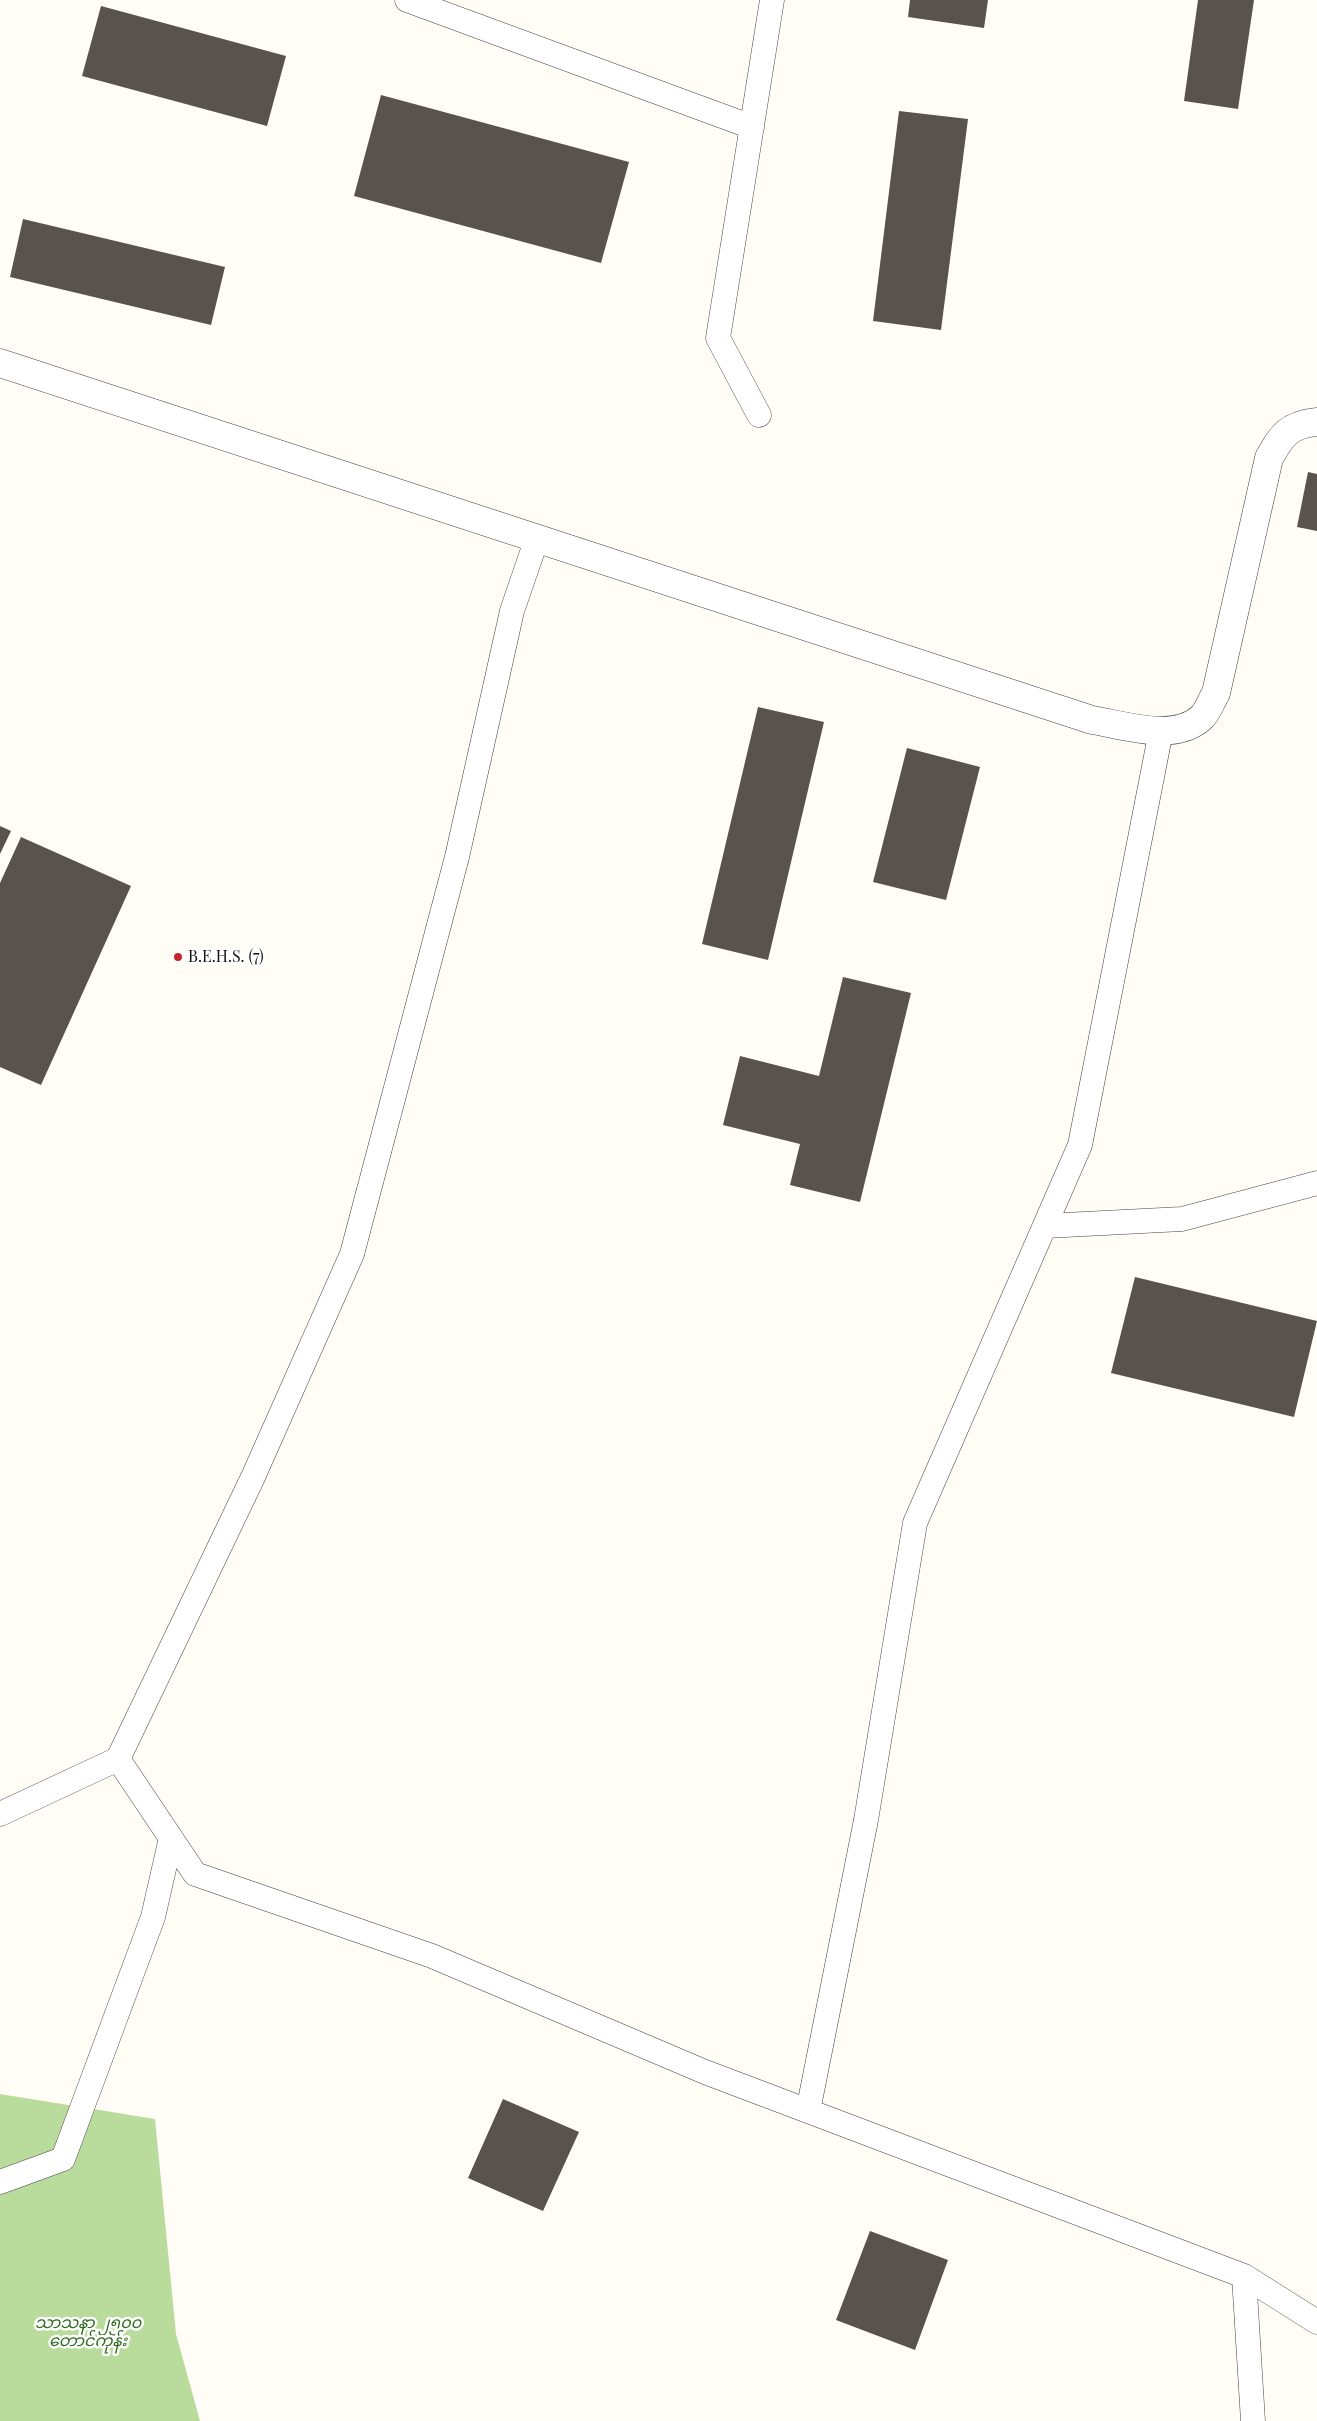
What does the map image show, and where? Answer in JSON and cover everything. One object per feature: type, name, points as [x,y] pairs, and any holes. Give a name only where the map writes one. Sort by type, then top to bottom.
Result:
[{"type":"street","points":[[0,363],[1092,720],[1161,731],[1189,726],[1203,716],[1216,693],[1269,458],[1282,435],[1304,424],[1317,422]]},
{"type":"lane","points":[[407,0],[752,127]]},
{"type":"lane","points":[[760,415],[718,338],[772,0]]},
{"type":"lane","points":[[0,1814],[118,1758],[252,1477],[352,1254],[457,857],[512,611],[537,538]]},
{"type":"lane","points":[[808,2111],[866,1820],[915,1523],[1080,1145],[1161,731]]},
{"type":"lane","points":[[1045,1226],[1182,1220],[1317,1183]]},
{"type":"lane","points":[[118,1758],[195,1874],[432,1956],[705,2072],[1244,2276],[1317,2322]]},
{"type":"lane","points":[[0,2182],[63,2159],[153,1918],[171,1838]]},
{"type":"lane","points":[[1244,2276],[1253,2421]]},
{"type":"green space","name":"သာသနာ ၂၅၀၀ တောင်ကုန်း","points":[[0,2094],[155,2119],[176,2334],[200,2421],[0,2421]]},
{"type":"building","points":[[910,0],[988,0],[984,28],[908,17]]},
{"type":"building","points":[[1198,0],[1254,0],[1238,109],[1184,101]]},
{"type":"building","points":[[101,6],[286,56],[267,126],[82,76]]},
{"type":"building","points":[[381,95],[629,162],[601,263],[354,196]]},
{"type":"building","points":[[899,111],[968,119],[941,330],[873,321]]},
{"type":"building","points":[[23,219],[225,267],[211,325],[10,277]]},
{"type":"building","points":[[1308,472],[1317,474],[1317,531],[1297,527]]},
{"type":"building","points":[[758,707],[824,722],[768,960],[702,944]]},
{"type":"building","points":[[907,748],[980,767],[946,900],[873,882]]},
{"type":"building","points":[[0,826],[11,831],[0,854]]},
{"type":"building","points":[[21,837],[131,886],[41,1085],[0,1067],[0,883]]},
{"type":"building","points":[[843,977],[911,993],[860,1202],[790,1185],[800,1144],[723,1125],[740,1056],[819,1076]]},
{"type":"building","points":[[1135,1277],[1317,1321],[1294,1417],[1111,1373]]},
{"type":"building","points":[[503,2099],[579,2132],[543,2211],[468,2178]]},
{"type":"building","points":[[870,2231],[948,2260],[915,2350],[836,2320]]},
{"type":"place","name":"B.E.H.S. (7)","points":[[178,957]]}]
